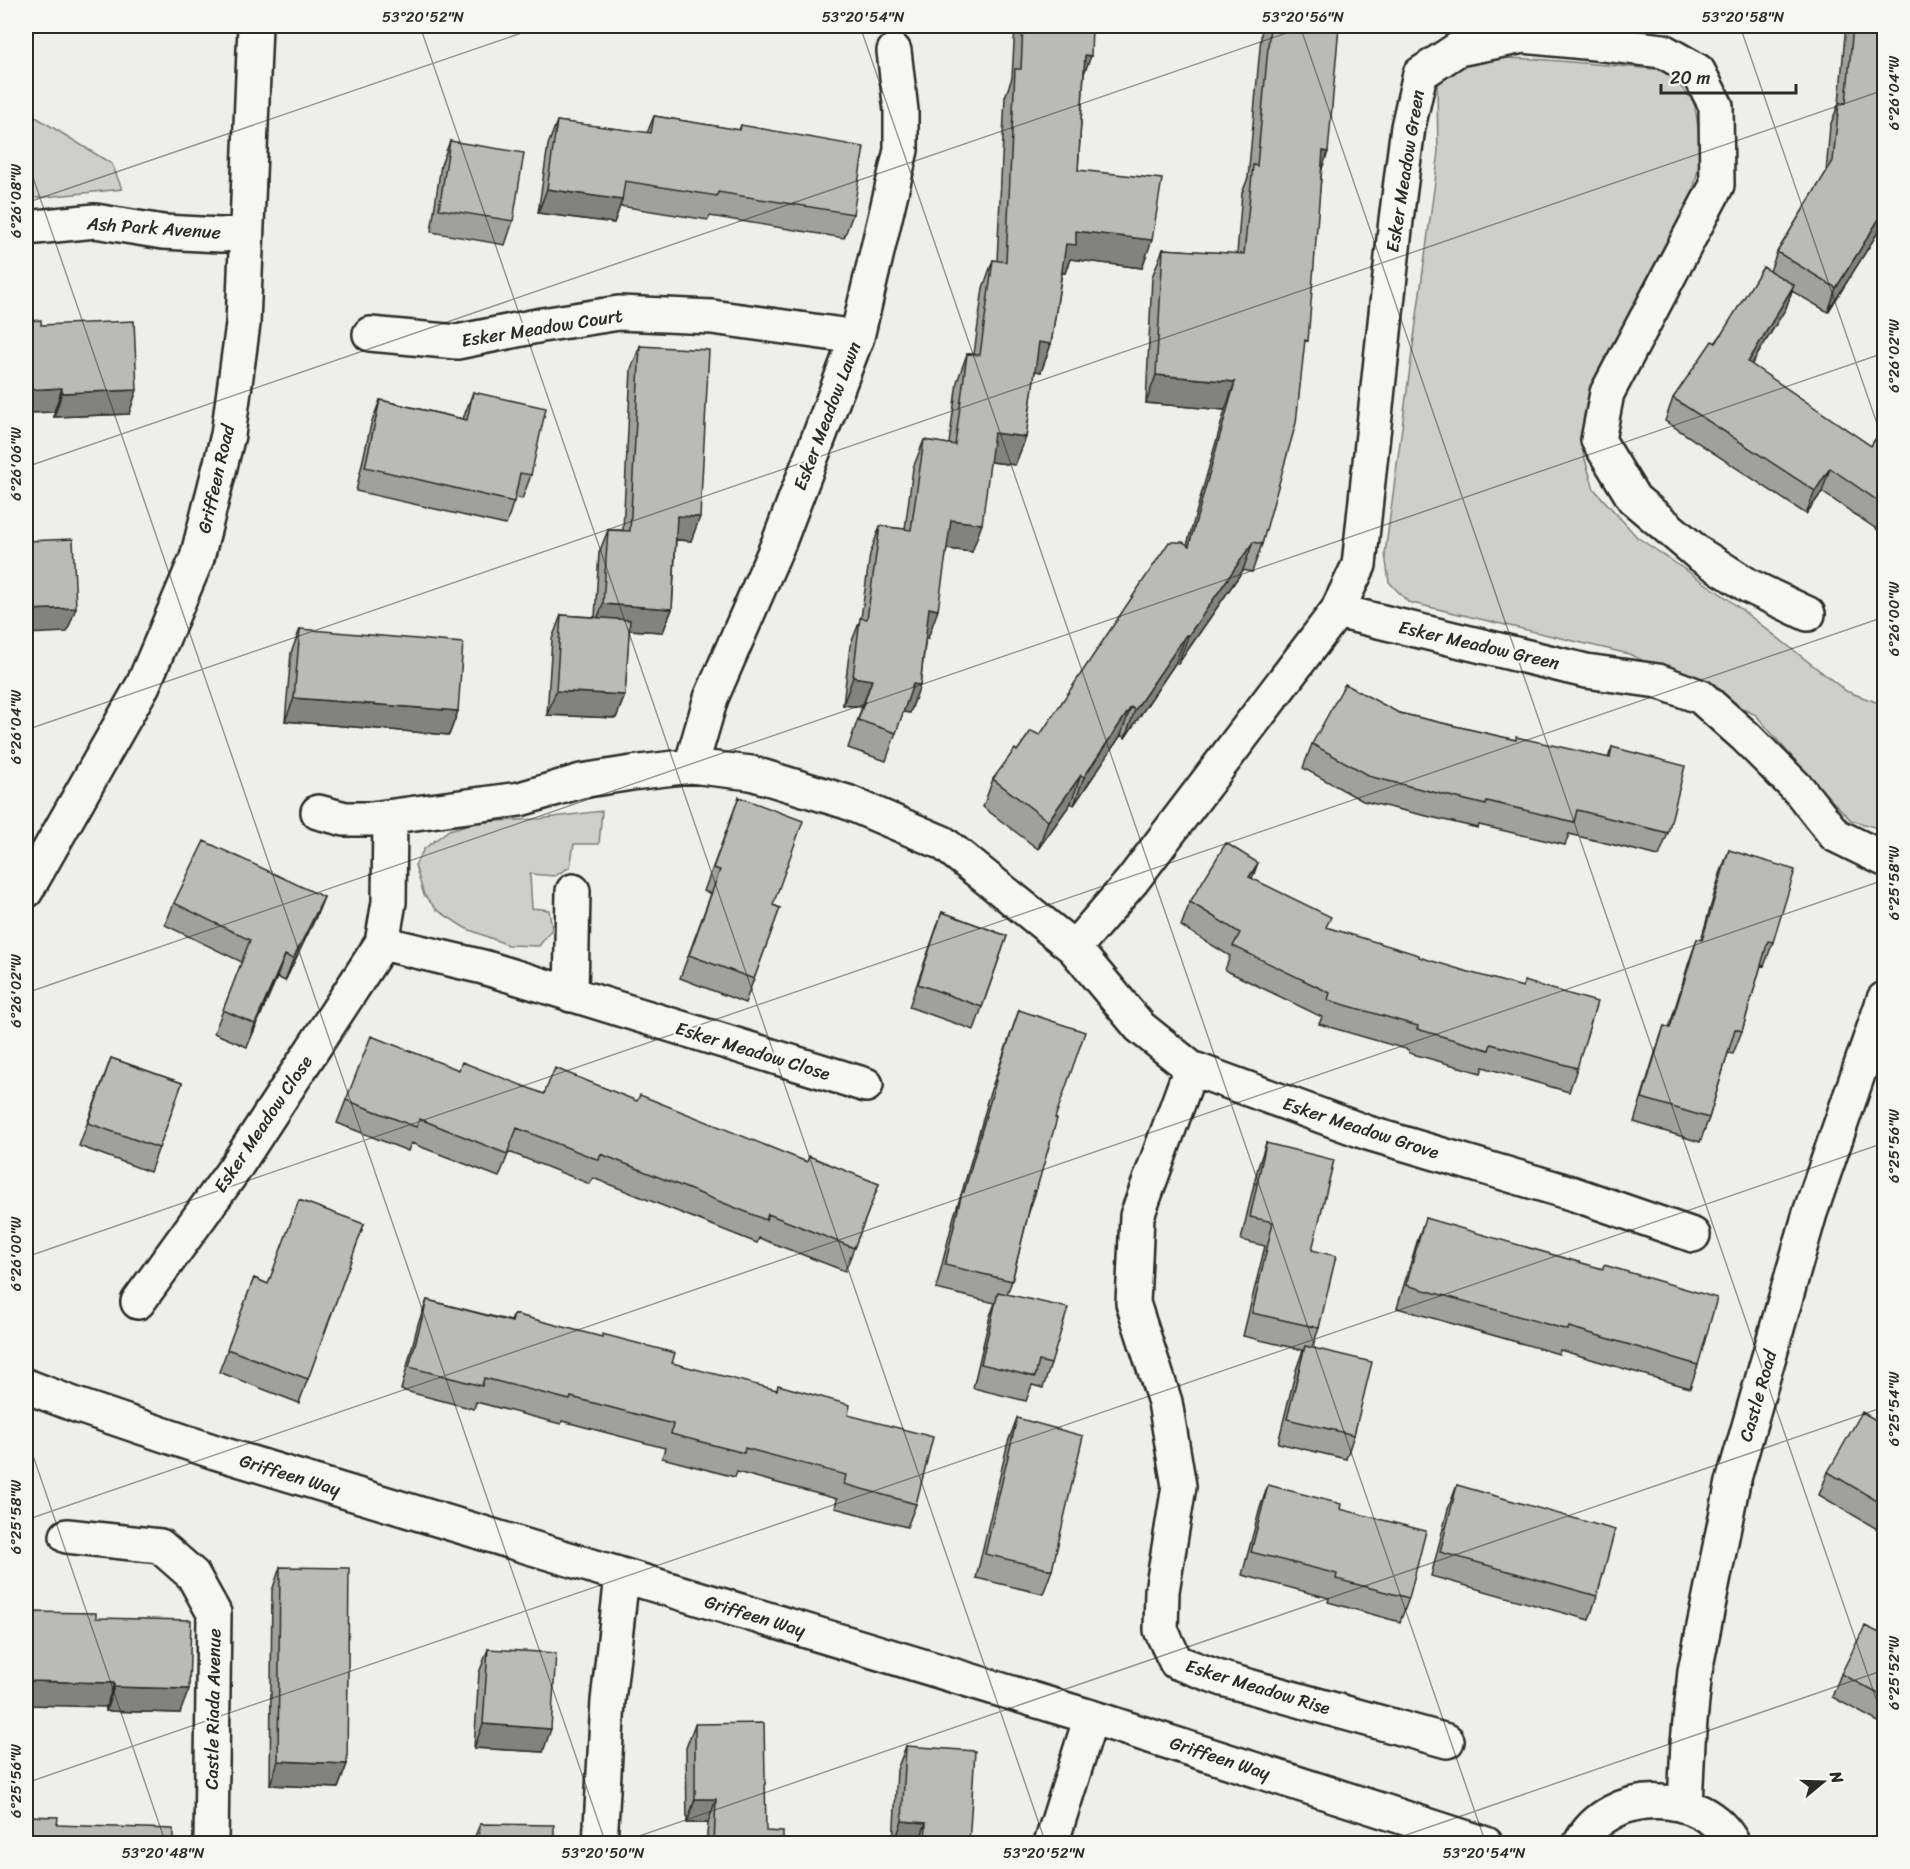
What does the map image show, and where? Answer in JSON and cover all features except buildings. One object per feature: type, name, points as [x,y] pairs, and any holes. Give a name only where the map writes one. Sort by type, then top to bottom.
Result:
[{"type":"street","name":"Griffeen Road","points":[[26,891],[143,685],[197,558],[228,435],[243,324],[255,26]]},
{"type":"street","name":"Esker Meadow Green","points":[[1808,614],[1749,586],[1699,554],[1634,499],[1598,440],[1607,393],[1716,185],[1716,106],[1698,71],[1663,51],[1524,36],[1458,49],[1420,74],[1408,127],[1396,220],[1359,565],[1337,611],[1586,671],[1659,681],[1701,698],[1746,737],[1800,791],[1835,835],[1884,859]]},
{"type":"street","name":"Esker Meadow Lawn","points":[[691,766],[711,698],[779,542],[857,337],[901,150],[901,111],[894,51]]},
{"type":"street","name":"Ash Park Avenue","points":[[26,228],[95,221],[164,232],[220,235],[246,233]]},
{"type":"street","name":"Esker Meadow Court","points":[[370,334],[457,342],[619,313],[712,317],[857,337]]},
{"type":"street","points":[[1074,948],[1132,881],[1337,611]]},
{"type":"street","name":"Esker Meadow Grove","points":[[318,812],[345,819],[390,817],[520,799],[581,781],[691,766],[751,773],[836,799],[943,843],[1074,948],[1140,1027],[1191,1068],[1368,1133],[1571,1193],[1693,1235]]},
{"type":"street","name":"Esker Meadow Close","points":[[138,1302],[233,1171],[382,943],[389,902],[390,817]]},
{"type":"street","points":[[571,995],[573,891]]},
{"type":"street","name":"Esker Meadow Close","points":[[382,943],[483,967],[866,1086]]},
{"type":"street","name":"Castle Road","points":[[1685,1805],[1695,1671],[1733,1482],[1810,1213],[1884,999]]},
{"type":"street","name":"Esker Meadow Rise","points":[[1191,1068],[1137,1216],[1136,1227],[1133,1303],[1165,1402],[1179,1486],[1162,1591],[1161,1630],[1176,1662],[1222,1679],[1447,1741]]},
{"type":"street","name":"Griffeen Way","points":[[26,1386],[215,1452],[1091,1717],[1486,1844]]},
{"type":"street","name":"Castle Riada Avenue","points":[[67,1536],[160,1546],[193,1575],[214,1613],[211,1844]]},
{"type":"street","points":[[600,1844],[608,1701],[622,1576]]},
{"type":"street","points":[[1051,1844],[1091,1717]]},
{"type":"street","points":[[1580,1844],[1583,1837],[1604,1817],[1629,1804],[1657,1800],[1685,1805],[1710,1817],[1730,1837],[1733,1844]]},
{"type":"shaded area","points":[[1470,57],[1535,59],[1666,70],[1694,102],[1702,150],[1693,192],[1623,324],[1585,414],[1583,453],[1594,489],[1637,537],[1724,596],[1846,691],[1884,705],[1884,830],[1851,820],[1808,776],[1756,715],[1629,654],[1408,602],[1389,582],[1385,554],[1438,159],[1437,81]]},
{"type":"shaded area","points":[[26,111],[112,164],[122,189],[26,199]]},
{"type":"shaded area","points":[[602,811],[599,844],[574,844],[570,867],[555,876],[530,874],[532,908],[549,910],[552,929],[539,946],[508,945],[465,928],[437,910],[424,895],[415,865],[424,849],[449,830],[478,822],[537,819]]}]
